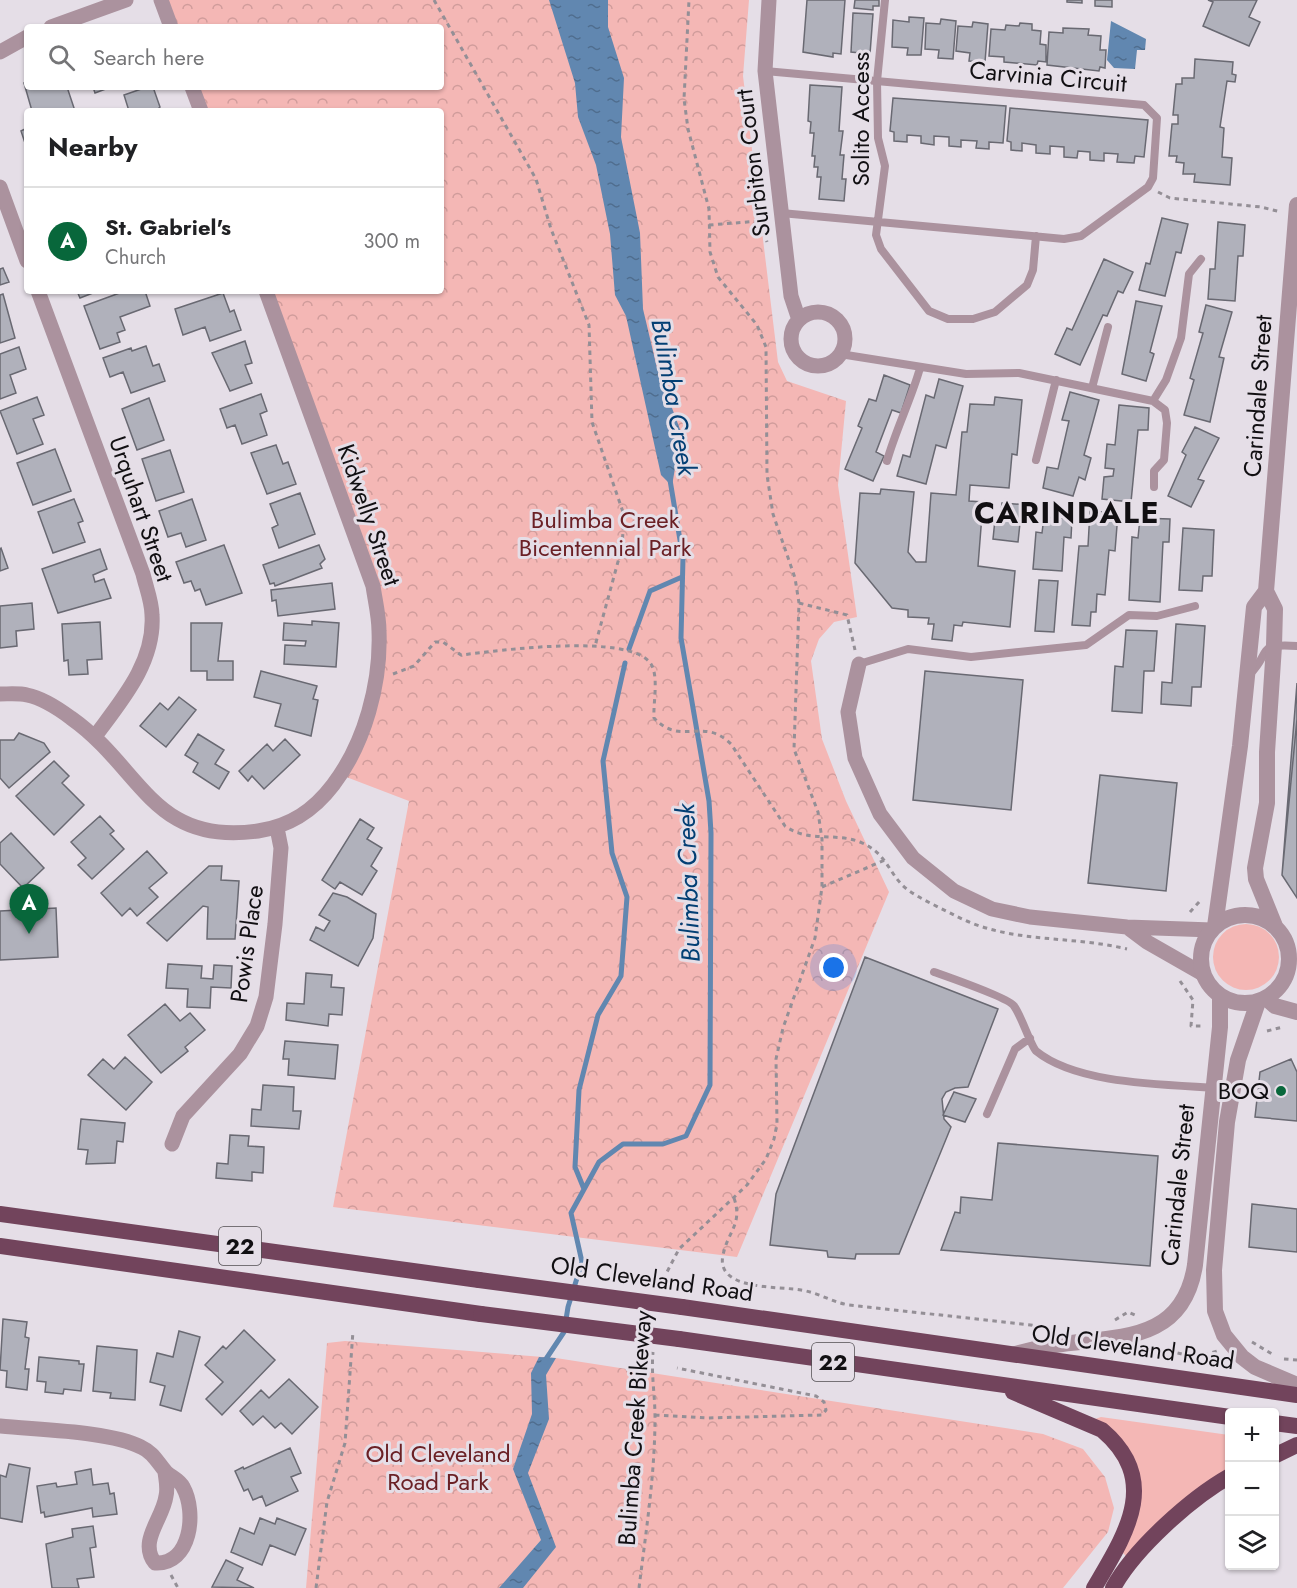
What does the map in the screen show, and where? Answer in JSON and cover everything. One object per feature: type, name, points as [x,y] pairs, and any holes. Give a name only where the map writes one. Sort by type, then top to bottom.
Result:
[{"type":"highway","name":"Old Cleveland Road","points":[[0,1214],[682,1307],[1297,1395]]},
{"type":"highway","name":"22","points":[[5,1248],[679,1339],[1225,1416]]},
{"type":"highway","points":[[988,1382],[1092,1424],[1112,1438],[1128,1463],[1135,1491],[1132,1519],[1094,1588]]},
{"type":"highway","points":[[1279,1424],[1297,1426]]},
{"type":"highway","points":[[1279,1454],[1297,1445]]},
{"type":"highway","points":[[1113,1588],[1139,1552],[1193,1502],[1225,1480]]},
{"type":"street","points":[[59,24],[126,0]]},
{"type":"street","points":[[161,0],[170,24]]},
{"type":"street","name":"Surbiton Court","points":[[769,0],[765,70],[791,296],[799,320]]},
{"type":"street","points":[[0,52],[24,39]]},
{"type":"street","points":[[193,90],[200,108]]},
{"type":"street","points":[[0,187],[24,253]]},
{"type":"street","name":"Carindale Street","points":[[1213,928],[1247,677],[1254,608],[1266,591],[1297,205]]},
{"type":"street","name":"Urquhart Street","points":[[39,294],[143,574],[152,615],[149,650],[135,680],[96,735]]},
{"type":"street","name":"Kidwelly Street","points":[[0,694],[28,695],[59,709],[96,735],[142,790],[168,814],[200,829],[231,835],[277,828],[318,805],[340,775],[369,711],[376,674],[379,631],[373,586],[267,294]]},
{"type":"street","points":[[818,312],[834,318],[841,326],[844,335],[840,354],[831,363],[819,366],[801,360],[792,346],[791,337],[799,320],[818,312]]},
{"type":"street","name":"Carindale Street","points":[[1266,591],[1275,609],[1274,646],[1267,752],[1267,803],[1255,868],[1256,879],[1275,926]]},
{"type":"street","points":[[859,664],[848,712],[855,758],[880,814],[913,858],[954,891],[992,909],[1030,917],[1127,927],[1213,928],[1242,915],[1265,919],[1275,926],[1287,944],[1293,962],[1283,982],[1262,1000],[1245,1004],[1220,996],[1209,986],[1203,974],[1201,950],[1213,928]]},
{"type":"street","name":"Powis Place","points":[[172,1144],[183,1116],[240,1054],[257,1026],[266,997],[275,924],[281,848],[277,828]]},
{"type":"street","points":[[1127,927],[1181,963],[1203,974]]},
{"type":"street","name":"Carindale Street","points":[[1013,1354],[1055,1345],[1093,1342],[1145,1333],[1172,1314],[1182,1302],[1193,1278],[1220,1027],[1220,996]]},
{"type":"street","points":[[1262,1000],[1297,1012]]},
{"type":"street","name":"Carindale Street","points":[[1262,1000],[1238,1060],[1233,1089],[1214,1270],[1215,1311],[1231,1346],[1255,1367],[1297,1385]]},
{"type":"street","points":[[0,1426],[119,1438],[156,1456],[165,1472],[183,1485],[189,1502],[190,1518],[181,1550],[175,1558],[164,1563],[155,1563],[149,1555],[148,1543],[166,1497],[165,1472]]},
{"type":"lane","name":"Solito Access","points":[[885,0],[877,81],[878,138],[885,166],[876,235],[881,249],[929,311],[948,319],[972,318],[995,312],[1027,285],[1034,270],[1036,236]]},
{"type":"lane","name":"Carvinia Circuit","points":[[765,70],[1144,105],[1157,118],[1153,177],[1148,187]]},
{"type":"lane","points":[[782,213],[1064,239],[1081,236],[1148,187]]},
{"type":"lane","points":[[1153,401],[1166,380],[1181,338],[1189,274],[1201,259]]},
{"type":"lane","points":[[1092,388],[1108,327]]},
{"type":"lane","points":[[840,354],[966,374],[1019,373],[1153,401],[1165,410],[1167,423],[1164,460],[1154,471],[1155,487]]},
{"type":"lane","points":[[887,461],[894,437],[912,400],[920,368]]},
{"type":"lane","points":[[1036,460],[1056,380]]},
{"type":"lane","points":[[859,664],[908,650],[971,657],[1086,645],[1129,615],[1157,616],[1195,606]]},
{"type":"lane","points":[[1247,677],[1258,666],[1262,652],[1274,646],[1297,646]]},
{"type":"lane","points":[[934,972],[1013,1003],[1034,1049],[1055,1063],[1097,1078],[1233,1089]]},
{"type":"lane","points":[[987,1114],[1016,1048],[1030,1038]]},
{"type":"path","points":[[434,0],[536,179],[551,229],[589,325],[592,422],[624,515],[622,547],[595,646]]},
{"type":"path","name":"Bulimba Creek Bikeway","points":[[661,1298],[667,1272],[679,1249],[734,1198],[766,1159],[774,1139],[777,1124],[776,1059],[783,1028],[815,938],[822,887],[822,838],[818,812],[794,749],[799,603],[795,578],[773,514],[767,475],[766,347],[757,325],[718,276],[710,252],[709,209],[688,129],[684,99],[689,0]]},
{"type":"path","points":[[1148,187],[1170,198],[1261,207],[1297,216]]},
{"type":"path","points":[[709,225],[760,221],[768,244],[785,242]]},
{"type":"path","points":[[799,603],[847,615],[859,664]]},
{"type":"path","points":[[376,674],[393,674],[414,666],[435,642],[443,642],[461,655],[515,647],[595,646],[642,655],[651,664],[654,676],[654,718],[663,728],[677,732],[710,731],[721,734],[731,744],[785,826],[792,831],[822,838],[858,841],[877,851],[906,889],[959,917],[1003,934],[1137,951]]},
{"type":"path","points":[[822,887],[885,860]]},
{"type":"path","points":[[1178,979],[1191,994],[1193,1000],[1191,1026],[1220,1027]]},
{"type":"path","points":[[1248,1032],[1263,1034],[1278,1027],[1288,1027]]},
{"type":"path","points":[[734,1198],[738,1218],[723,1255],[723,1263],[724,1269],[736,1281],[802,1290],[849,1305],[1055,1327]]},
{"type":"path","points":[[1111,1322],[1121,1315],[1133,1314],[1145,1333],[1150,1347],[1157,1351],[1197,1356],[1250,1341],[1276,1356],[1297,1360]]},
{"type":"path","points":[[316,1588],[327,1502],[345,1443],[353,1331]]},
{"type":"path","name":"Bulimba Creek Bikeway","points":[[639,1588],[652,1483],[655,1415],[651,1372],[653,1350]]},
{"type":"path","points":[[655,1415],[783,1417],[822,1414],[826,1410],[824,1402],[816,1396],[677,1368]]},
{"type":"green space","name":"Bulimba Creek Bicentennial Park","points":[[161,0],[749,0],[743,76],[778,362],[787,381],[846,401],[838,485],[857,617],[834,622],[819,639],[811,661],[822,739],[846,801],[889,892],[737,1257],[333,1207],[409,801],[341,775],[376,674],[373,586],[267,294],[444,294],[444,108],[200,108],[193,90],[444,90],[444,24],[170,24]]},
{"type":"green space","points":[[1246,924],[1259,927],[1269,934],[1276,944],[1279,957],[1276,970],[1269,980],[1259,987],[1246,990],[1233,987],[1223,980],[1216,970],[1213,957],[1216,944],[1223,934],[1233,927]]},
{"type":"green space","name":"Old Cleveland Road Park","points":[[345,1341],[556,1358],[1043,1434],[1083,1449],[1105,1477],[1114,1508],[1108,1532],[1063,1588],[306,1588],[327,1343]]},
{"type":"green space","points":[[1101,1417],[1225,1434],[1225,1471],[1127,1557],[1120,1550],[1141,1502],[1095,1419]]},
{"type":"water","name":"Bulimba Creek","points":[[549,0],[608,0],[608,27],[624,78],[621,137],[640,233],[643,309],[657,368],[681,432],[672,486],[661,475],[626,316],[615,295],[610,234],[596,165],[578,117],[575,83]]},
{"type":"water","points":[[1111,21],[1146,39],[1145,50],[1137,50],[1135,69],[1114,68],[1107,60]]},
{"type":"water","points":[[539,1357],[556,1358],[546,1375],[549,1419],[528,1473],[556,1547],[523,1588],[499,1588],[541,1540],[513,1469],[532,1414],[531,1373]]},
{"type":"building","points":[[807,0],[845,0],[841,54],[833,53],[833,57],[803,52]]},
{"type":"building","points":[[855,0],[879,0],[879,6],[873,6],[873,10],[854,8]]},
{"type":"building","points":[[1067,0],[1082,0],[1082,3],[1067,2]]},
{"type":"building","points":[[1095,0],[1112,0],[1112,7],[1095,6]]},
{"type":"building","points":[[1208,0],[1257,0],[1249,17],[1260,22],[1249,46],[1203,26],[1213,2]]},
{"type":"building","points":[[853,13],[873,14],[870,54],[851,52]]},
{"type":"building","points":[[909,17],[924,18],[921,55],[907,55],[908,48],[892,47],[893,20],[909,22]]},
{"type":"building","points":[[941,19],[956,21],[953,59],[938,58],[939,50],[925,49],[926,23],[940,24]]},
{"type":"building","points":[[973,22],[988,24],[985,62],[969,61],[970,53],[956,51],[958,26],[972,27]]},
{"type":"building","points":[[1020,23],[1032,24],[1032,30],[1041,31],[1040,44],[1046,45],[1046,62],[1038,61],[1037,65],[1004,62],[1004,57],[989,56],[991,29],[1005,30],[1006,25],[1019,26]]},
{"type":"building","points":[[1063,28],[1089,29],[1088,35],[1101,36],[1100,50],[1106,50],[1105,68],[1100,67],[1099,71],[1047,65],[1049,32],[1063,33]]},
{"type":"building","points":[[1195,59],[1233,62],[1232,74],[1236,75],[1235,82],[1227,81],[1220,127],[1224,128],[1222,157],[1232,158],[1230,185],[1194,182],[1195,174],[1183,174],[1184,163],[1176,162],[1177,156],[1169,156],[1172,124],[1178,124],[1178,115],[1173,115],[1176,84],[1182,84],[1182,78],[1194,78]]},
{"type":"building","points":[[810,85],[842,87],[839,131],[843,131],[840,155],[844,155],[842,179],[846,179],[844,201],[819,199],[821,177],[817,177],[818,167],[814,167],[815,156],[812,156],[814,133],[810,133],[811,122],[808,121]]},
{"type":"building","points":[[26,90],[68,90],[74,108],[31,108]]},
{"type":"building","points":[[138,90],[154,90],[160,107],[128,108],[124,95]]},
{"type":"building","points":[[893,98],[1006,106],[1003,143],[989,142],[989,149],[976,148],[977,141],[961,140],[961,147],[949,146],[949,137],[934,136],[934,145],[921,143],[921,136],[907,135],[907,142],[894,141],[894,132],[890,131]]},
{"type":"building","points":[[1010,108],[1148,120],[1144,157],[1135,156],[1134,163],[1117,162],[1118,154],[1104,153],[1104,161],[1090,160],[1090,152],[1078,151],[1077,158],[1064,157],[1064,147],[1050,146],[1050,154],[1036,153],[1036,145],[1022,143],[1022,151],[1011,150],[1011,142],[1007,141]]},
{"type":"building","points":[[1162,218],[1188,224],[1181,253],[1176,252],[1165,296],[1139,290],[1146,263],[1150,264]]},
{"type":"building","points":[[1218,222],[1245,225],[1243,256],[1238,256],[1235,301],[1208,299],[1210,269],[1215,269]]},
{"type":"building","points":[[1104,259],[1133,272],[1123,293],[1118,291],[1107,316],[1103,315],[1080,365],[1055,354],[1067,328],[1072,330]]},
{"type":"building","points":[[3,268],[9,282],[0,285],[0,269]]},
{"type":"building","points":[[3,294],[15,338],[0,343],[0,295]]},
{"type":"building","points":[[78,294],[90,294],[80,298]]},
{"type":"building","points":[[117,294],[146,294],[150,306],[120,317],[125,330],[117,333],[120,342],[100,349],[84,306]]},
{"type":"building","points":[[223,294],[230,312],[234,310],[241,330],[210,341],[205,327],[183,335],[175,309]]},
{"type":"building","points":[[1136,301],[1162,306],[1150,352],[1154,354],[1146,381],[1122,374]]},
{"type":"building","points":[[1206,305],[1232,312],[1219,357],[1224,358],[1210,422],[1184,415],[1194,380],[1190,378],[1203,333],[1199,332]]},
{"type":"building","points":[[245,341],[252,363],[245,365],[252,383],[230,391],[212,353]]},
{"type":"building","points":[[146,346],[153,366],[159,364],[165,381],[131,393],[123,372],[110,377],[103,358],[131,348],[132,351]]},
{"type":"building","points":[[19,347],[26,369],[10,375],[16,393],[0,399],[0,354]]},
{"type":"building","points":[[884,375],[910,385],[901,413],[892,410],[876,452],[884,456],[873,481],[845,469],[862,428],[858,426],[869,399],[876,401]]},
{"type":"building","points":[[939,379],[963,386],[946,448],[936,445],[926,484],[897,476],[903,455],[910,457],[926,395],[934,398]]},
{"type":"building","points":[[1070,392],[1099,400],[1084,455],[1091,458],[1085,480],[1079,477],[1073,496],[1043,488],[1047,467],[1058,469],[1069,421],[1062,420]]},
{"type":"building","points":[[261,394],[267,411],[260,414],[267,435],[242,444],[235,425],[227,428],[220,409]]},
{"type":"building","points":[[37,397],[44,415],[33,419],[43,444],[17,454],[0,411]]},
{"type":"building","points":[[995,397],[1022,400],[1017,455],[1012,454],[1009,488],[970,485],[969,501],[983,502],[978,566],[1015,571],[1010,627],[963,622],[962,626],[954,625],[952,641],[932,639],[934,624],[928,624],[929,618],[908,617],[908,610],[892,608],[855,563],[860,493],[880,494],[881,489],[914,492],[908,552],[916,562],[926,562],[931,493],[956,495],[962,432],[967,432],[970,404],[994,405]]},
{"type":"building","points":[[149,398],[164,440],[137,450],[122,409]]},
{"type":"building","points":[[1119,405],[1149,408],[1148,430],[1138,430],[1131,502],[1102,499],[1104,477],[1113,476],[1114,469],[1105,468],[1107,444],[1115,445]]},
{"type":"building","points":[[1195,427],[1219,438],[1198,479],[1204,481],[1191,507],[1168,496],[1186,455],[1182,452]]},
{"type":"building","points":[[276,445],[283,464],[288,462],[296,484],[267,494],[251,453]]},
{"type":"building","points":[[55,449],[71,491],[33,505],[17,463]]},
{"type":"building","points":[[170,450],[184,492],[156,501],[142,459]]},
{"type":"building","points":[[300,493],[315,534],[279,548],[272,528],[278,525],[270,504]]},
{"type":"building","points":[[74,499],[83,521],[78,523],[85,542],[53,553],[38,512]]},
{"type":"building","points":[[192,499],[206,540],[186,547],[181,533],[168,537],[159,511]]},
{"type":"building","points":[[1002,503],[1029,505],[1027,524],[1020,523],[1018,542],[993,539],[995,520],[1000,521]]},
{"type":"building","points":[[1090,511],[1118,513],[1115,551],[1109,550],[1105,595],[1097,594],[1096,612],[1091,612],[1090,626],[1072,625],[1079,546],[1088,546]]},
{"type":"building","points":[[1044,517],[1072,519],[1071,538],[1064,537],[1062,571],[1033,569],[1036,532],[1042,533]]},
{"type":"building","points":[[1140,518],[1170,519],[1169,542],[1163,542],[1160,602],[1129,600],[1132,537],[1138,538]]},
{"type":"building","points":[[1183,528],[1214,530],[1212,576],[1203,576],[1202,591],[1179,590]]},
{"type":"building","points":[[224,545],[242,593],[206,605],[200,589],[195,591],[191,581],[184,583],[176,562]]},
{"type":"building","points":[[319,545],[325,559],[320,564],[322,568],[275,586],[274,583],[270,584],[263,565]]},
{"type":"building","points":[[0,549],[8,568],[0,571]]},
{"type":"building","points":[[100,549],[107,569],[93,575],[95,582],[104,579],[111,598],[58,613],[42,569]]},
{"type":"building","points":[[1039,580],[1058,581],[1054,632],[1035,631]]},
{"type":"building","points":[[332,583],[335,609],[278,616],[276,600],[272,601],[271,590]]},
{"type":"building","points":[[32,603],[34,629],[16,631],[17,646],[0,648],[0,606]]},
{"type":"building","points":[[312,621],[339,623],[336,667],[284,664],[285,645],[305,646],[306,641],[283,640],[284,623],[312,625]]},
{"type":"building","points":[[100,622],[102,659],[87,660],[88,674],[69,675],[68,660],[64,661],[62,624]]},
{"type":"building","points":[[191,623],[222,623],[218,661],[233,661],[233,680],[207,680],[207,671],[191,671]]},
{"type":"building","points":[[1176,624],[1205,626],[1201,687],[1192,687],[1191,706],[1161,704],[1162,682],[1172,683]]},
{"type":"building","points":[[1126,630],[1157,631],[1154,671],[1144,671],[1142,713],[1112,711],[1115,666],[1123,667]]},
{"type":"building","points":[[261,671],[317,686],[313,699],[318,700],[311,736],[275,726],[281,704],[254,697]]},
{"type":"building","points":[[925,671],[1023,680],[1011,810],[913,800]]},
{"type":"building","points":[[1297,683],[1297,898],[1282,875]]},
{"type":"building","points":[[179,697],[196,710],[166,747],[140,726],[160,703],[168,710]]},
{"type":"building","points":[[1297,719],[1297,898],[1282,875]]},
{"type":"building","points":[[19,733],[44,743],[50,752],[9,788],[0,778],[0,740],[14,740]]},
{"type":"building","points":[[198,734],[224,750],[215,764],[229,772],[219,789],[193,772],[198,763],[185,755]]},
{"type":"building","points":[[285,739],[300,755],[264,789],[252,776],[248,781],[239,771],[267,744],[273,751]]},
{"type":"building","points":[[54,761],[69,776],[62,783],[84,805],[54,835],[16,796]]},
{"type":"building","points":[[1100,775],[1177,783],[1166,891],[1088,883]]},
{"type":"building","points":[[100,816],[114,831],[110,834],[124,849],[92,879],[78,865],[86,858],[71,842]]},
{"type":"building","points":[[360,819],[374,828],[367,839],[382,848],[371,866],[377,871],[362,895],[340,882],[335,889],[322,880]]},
{"type":"building","points":[[11,833],[44,868],[23,888],[0,864],[0,843]]},
{"type":"building","points":[[147,851],[167,873],[149,888],[158,897],[137,916],[130,908],[122,916],[101,893]]},
{"type":"building","points":[[209,866],[222,866],[221,880],[239,881],[235,939],[207,939],[208,907],[203,906],[167,941],[147,923]]},
{"type":"building","points":[[333,893],[347,897],[376,914],[373,938],[358,966],[310,940],[316,927],[324,931],[330,921],[319,915]]},
{"type":"building","points":[[56,908],[58,957],[0,960],[0,911]]},
{"type":"building","points":[[865,957],[998,1009],[968,1087],[955,1088],[946,1092],[942,1099],[944,1119],[951,1127],[899,1254],[856,1254],[855,1259],[828,1257],[827,1251],[770,1245],[776,1194]]},
{"type":"building","points":[[168,964],[202,966],[201,978],[213,979],[214,965],[232,966],[231,988],[211,987],[210,1008],[187,1007],[188,989],[166,988]]},
{"type":"building","points":[[306,973],[332,975],[331,987],[344,988],[342,1015],[329,1014],[328,1026],[286,1020],[287,1003],[304,1004]]},
{"type":"building","points":[[165,1004],[180,1021],[190,1013],[205,1030],[185,1047],[188,1051],[161,1073],[128,1035]]},
{"type":"building","points":[[285,1041],[338,1045],[335,1079],[288,1075],[289,1059],[283,1059]]},
{"type":"building","points":[[125,1057],[152,1082],[126,1110],[88,1075],[103,1059],[114,1069]]},
{"type":"building","points":[[1291,1059],[1297,1072],[1297,1121],[1255,1117],[1260,1072]]},
{"type":"building","points":[[263,1085],[294,1087],[293,1111],[301,1111],[299,1129],[251,1126],[252,1109],[261,1110]]},
{"type":"building","points":[[954,1092],[976,1099],[965,1122],[943,1115]]},
{"type":"building","points":[[81,1119],[125,1123],[123,1142],[117,1141],[115,1163],[86,1164],[88,1150],[78,1149]]},
{"type":"building","points":[[230,1135],[249,1136],[248,1146],[264,1147],[263,1173],[252,1172],[252,1181],[216,1178],[217,1163],[228,1164]]},
{"type":"building","points":[[998,1143],[1158,1156],[1150,1266],[941,1250],[955,1212],[960,1213],[961,1197],[992,1200]]},
{"type":"building","points":[[1252,1204],[1297,1209],[1297,1252],[1249,1247]]},
{"type":"building","points":[[3,1319],[27,1322],[25,1337],[29,1338],[25,1369],[29,1369],[27,1390],[6,1387],[7,1371],[0,1370]]},
{"type":"building","points":[[244,1330],[275,1360],[222,1415],[206,1399],[223,1382],[205,1365],[223,1346],[226,1349]]},
{"type":"building","points":[[179,1331],[200,1337],[181,1411],[160,1405],[165,1386],[150,1382],[157,1353],[173,1357]]},
{"type":"building","points":[[97,1346],[137,1350],[135,1400],[110,1398],[111,1393],[93,1391]]},
{"type":"building","points":[[39,1357],[79,1361],[79,1364],[84,1364],[81,1391],[64,1389],[63,1394],[45,1392],[46,1382],[37,1381]]},
{"type":"building","points":[[289,1379],[318,1407],[292,1434],[281,1423],[275,1428],[263,1416],[253,1425],[240,1411],[261,1390],[269,1398]]},
{"type":"building","points":[[290,1448],[301,1473],[291,1477],[298,1491],[266,1506],[262,1496],[253,1500],[248,1489],[244,1491],[235,1471]]},
{"type":"building","points":[[9,1464],[30,1468],[22,1522],[0,1518],[0,1475],[6,1477]]},
{"type":"building","points":[[91,1469],[93,1485],[108,1483],[110,1494],[114,1493],[117,1514],[93,1517],[92,1508],[45,1517],[44,1512],[41,1513],[37,1486],[56,1483],[57,1487],[77,1484],[75,1472]]},
{"type":"building","points":[[260,1518],[275,1524],[277,1518],[306,1529],[295,1555],[270,1545],[262,1565],[231,1552],[240,1528],[254,1534]]},
{"type":"building","points":[[93,1526],[96,1547],[90,1548],[94,1577],[77,1579],[79,1588],[52,1588],[46,1544],[73,1537],[72,1529]]},
{"type":"building","points":[[226,1560],[243,1568],[237,1580],[254,1588],[212,1587]]},
{"type":"waterway","name":"Bulimba Creek","points":[[544,1362],[564,1332],[568,1307],[582,1262],[571,1213],[599,1162],[623,1144],[663,1144],[686,1136],[710,1085],[711,833],[709,801],[681,638],[683,558],[670,480]]},
{"type":"waterway","points":[[629,649],[650,591],[682,577]]},
{"type":"waterway","points":[[584,1189],[575,1167],[579,1090],[598,1015],[621,976],[627,897],[612,853],[603,761],[625,663]]},
{"type":"place","name":"St. Gabriel's","points":[[29,934]]},
{"type":"place","name":"BOQ","points":[[1281,1091]]},
{"type":"district","name":"CARINDALE","points":[[1067,513]]}]
